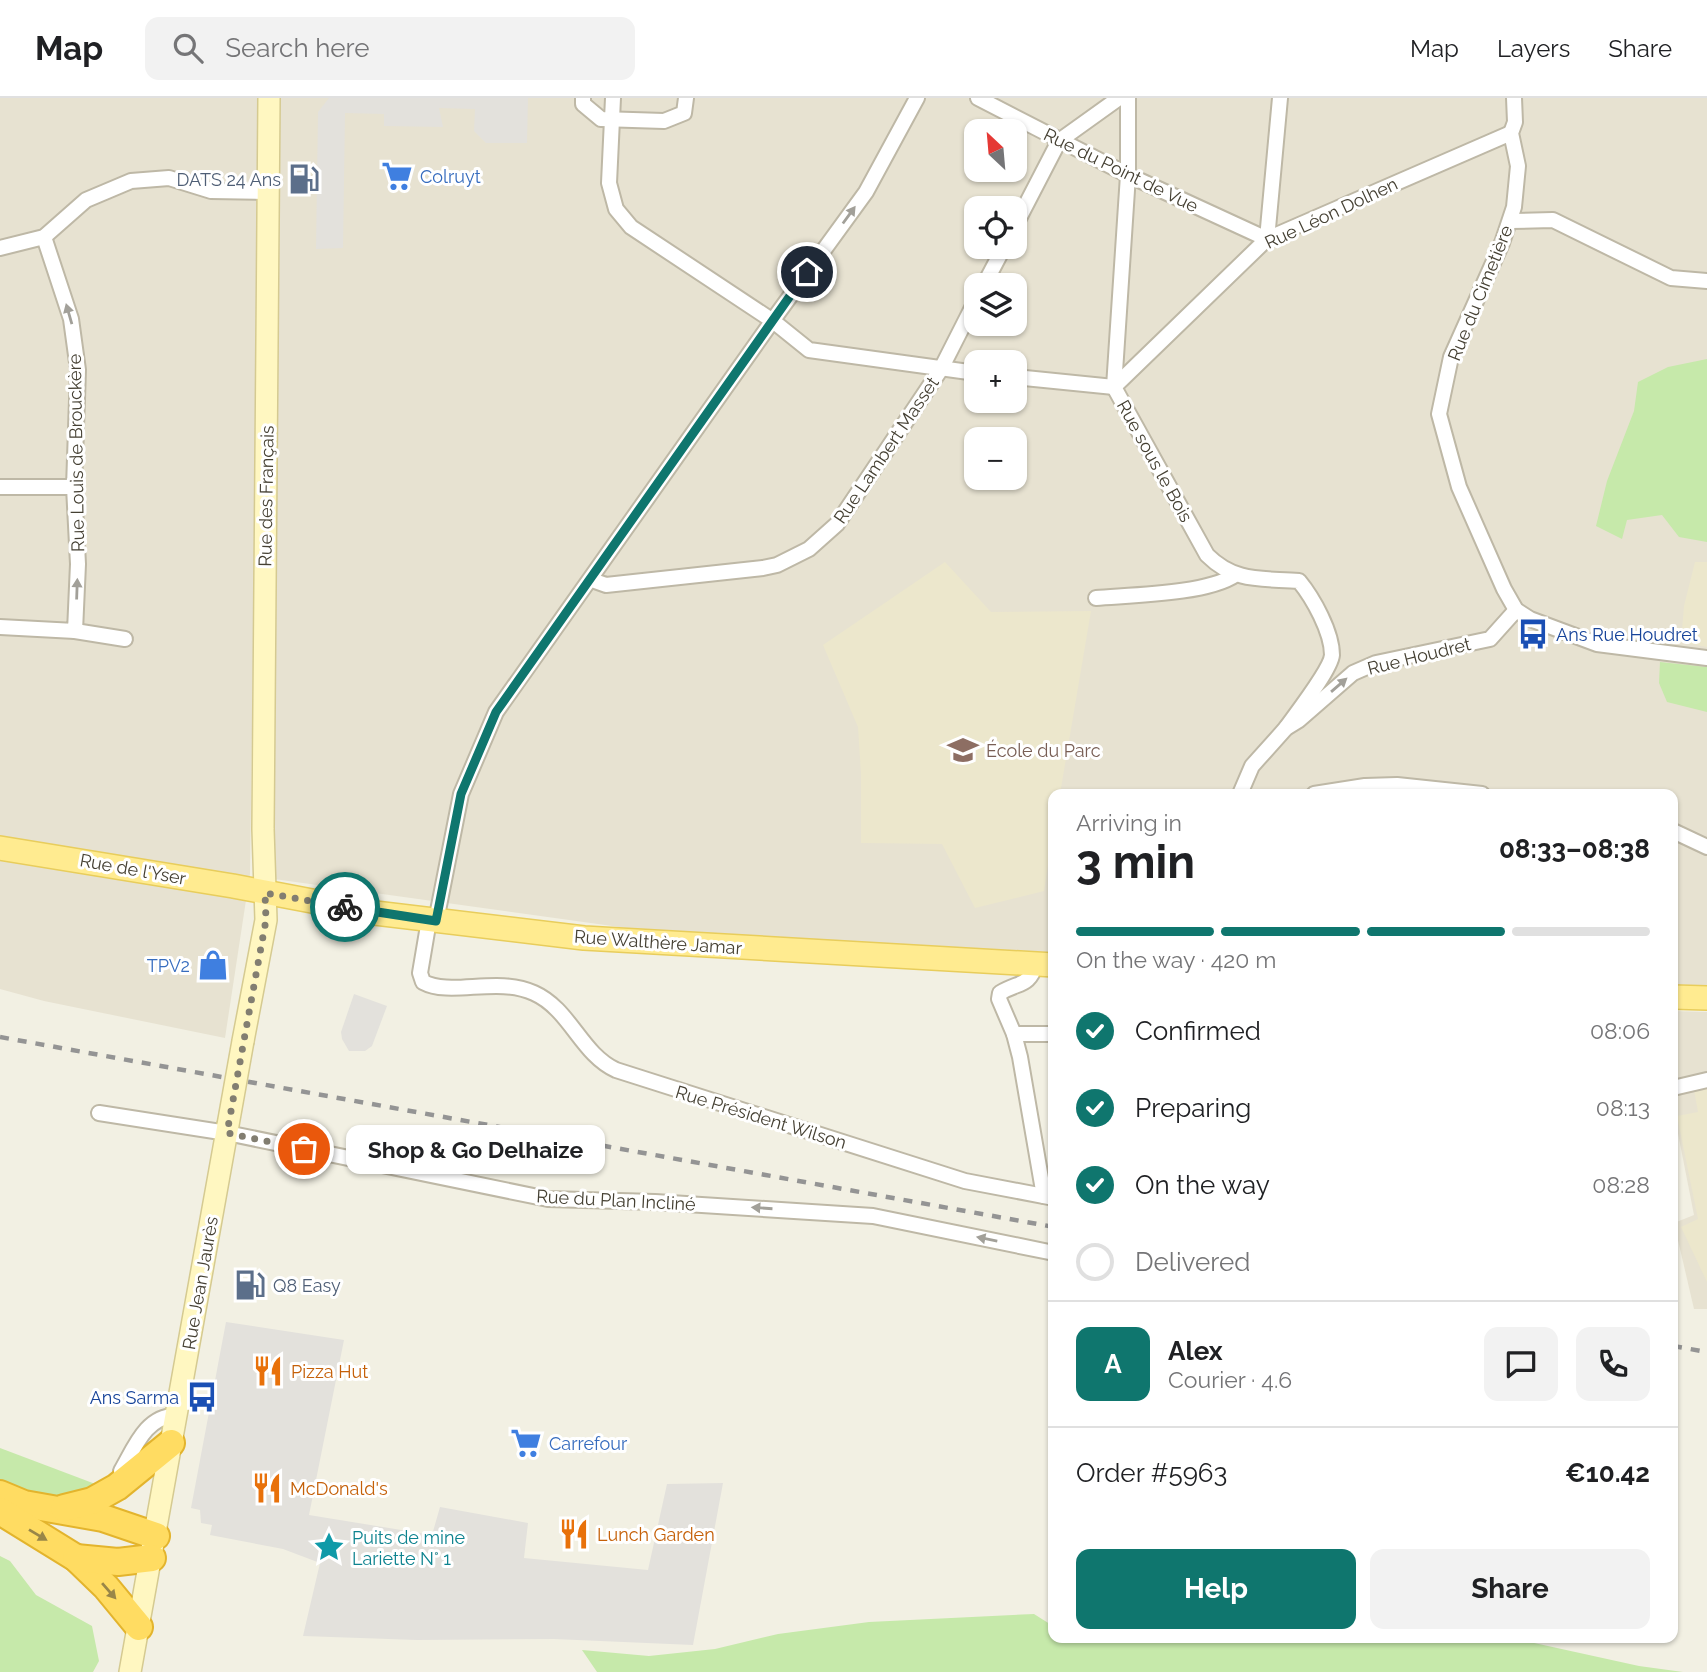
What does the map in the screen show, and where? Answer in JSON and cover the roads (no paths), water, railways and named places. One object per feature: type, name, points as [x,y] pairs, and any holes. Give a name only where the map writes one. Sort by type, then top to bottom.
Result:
[{"type":"highway","points":[[55,1510],[92,1501],[117,1487],[171,1443]]},
{"type":"highway","points":[[0,1494],[24,1504],[103,1518],[154,1547]]},
{"type":"highway","points":[[0,1511],[76,1558],[106,1587],[139,1626]]},
{"type":"highway","points":[[76,1558],[118,1562],[154,1547]]},
{"type":"main road","name":"Rue des Français","points":[[265,893],[263,829],[269,98]]},
{"type":"main road","name":"Rue de l'Yser","points":[[0,848],[265,893]]},
{"type":"main road","name":"Rue Walthère Jamar","points":[[265,893],[376,913],[584,938],[1045,964]]},
{"type":"main road","name":"Rue Jean Jaurès","points":[[130,1672],[266,920],[265,893]]},
{"type":"main road","points":[[1678,997],[1707,998]]},
{"type":"street","points":[[583,98],[583,104],[601,119],[664,121],[684,113],[686,98]]},
{"type":"street","points":[[613,98],[609,183],[616,209],[631,227],[773,321],[809,350],[964,372]]},
{"type":"street","points":[[432,920],[461,794],[496,712],[866,192],[917,98]]},
{"type":"street","name":"Rue du Point de Vue","points":[[978,98],[1128,175],[1267,239]]},
{"type":"street","points":[[1027,203],[1059,141],[1119,98]]},
{"type":"street","points":[[1114,387],[1128,175],[1128,98]]},
{"type":"street","points":[[1267,239],[1280,98]]},
{"type":"street","name":"Rue du Cimetière","points":[[1514,98],[1515,122],[1511,133],[1517,154],[1518,174],[1510,221],[1451,358],[1439,414],[1459,487],[1516,610]]},
{"type":"street","name":"Rue Léon Dolhen","points":[[1114,387],[1267,239],[1511,133]]},
{"type":"street","points":[[0,248],[44,237],[86,200],[131,181],[169,178],[211,191],[268,192]]},
{"type":"street","points":[[1510,221],[1553,220],[1671,278],[1707,281]]},
{"type":"street","name":"Rue Louis de Brouckère","points":[[44,237],[71,319],[78,370],[74,487],[78,564],[75,631]]},
{"type":"street","name":"Rue Lambert Masset","points":[[592,580],[606,585],[763,568],[790,560],[809,549],[837,524],[940,369],[964,323]]},
{"type":"street","name":"Rue sous le Bois","points":[[1027,378],[1114,387],[1207,555],[1235,575]]},
{"type":"street","points":[[0,487],[74,487]]},
{"type":"street","points":[[1097,598],[1197,588],[1227,580],[1235,575],[1299,581],[1311,596],[1325,627],[1332,656],[1323,674],[1286,728]]},
{"type":"street","points":[[1516,610],[1530,619],[1597,644],[1707,658]]},
{"type":"street","name":"Rue Houdret","points":[[1242,789],[1252,766],[1286,728],[1353,673],[1376,663],[1490,639],[1516,610]]},
{"type":"street","points":[[0,627],[75,631],[125,639]]},
{"type":"street","points":[[1346,789],[1397,785],[1435,789]]},
{"type":"street","points":[[1678,834],[1707,848]]},
{"type":"street","name":"Rue Président Wilson","points":[[432,920],[420,973],[423,982],[433,987],[498,985],[525,989],[547,1000],[565,1017],[600,1060],[616,1070],[978,1185],[1048,1197]]},
{"type":"street","points":[[1045,964],[1025,983],[1000,993],[999,999],[1014,1034],[1020,1057],[1048,1192]]},
{"type":"street","points":[[1014,1034],[1048,1034]]},
{"type":"street","points":[[1678,1086],[1707,1080]]},
{"type":"street","name":"Rue du Plan Incliné","points":[[99,1113],[227,1129],[548,1199],[655,1202],[873,1216],[1048,1252]]},
{"type":"street","points":[[121,1471],[146,1429],[157,1420],[176,1416]]},
{"type":"railway","points":[[0,1037],[1048,1226]]},
{"type":"railway","points":[[1678,1347],[1707,1352]]},
{"type":"place","name":"Colruyt","points":[[397,176]]},
{"type":"place","name":"DATS 24 Ans","points":[[304,179]]},
{"type":"place","name":"Ans Rue Houdret","points":[[1533,634]]},
{"type":"place","name":"École du Parc","points":[[963,750]]},
{"type":"place","name":"TPV2","points":[[213,965]]},
{"type":"place","name":"Shop & Go Delhaize","points":[[304,1149]]},
{"type":"place","name":"Q8 Easy","points":[[250,1285]]},
{"type":"place","name":"Pizza Hut","points":[[268,1371]]},
{"type":"place","name":"Ans Sarma","points":[[202,1397]]},
{"type":"place","name":"Carrefour","points":[[526,1443]]},
{"type":"place","name":"McDonald's","points":[[267,1488]]},
{"type":"place","name":"Lunch Garden","points":[[574,1534]]},
{"type":"place","name":"Puits de mine Lariette N° 1","points":[[329,1547]]}]
